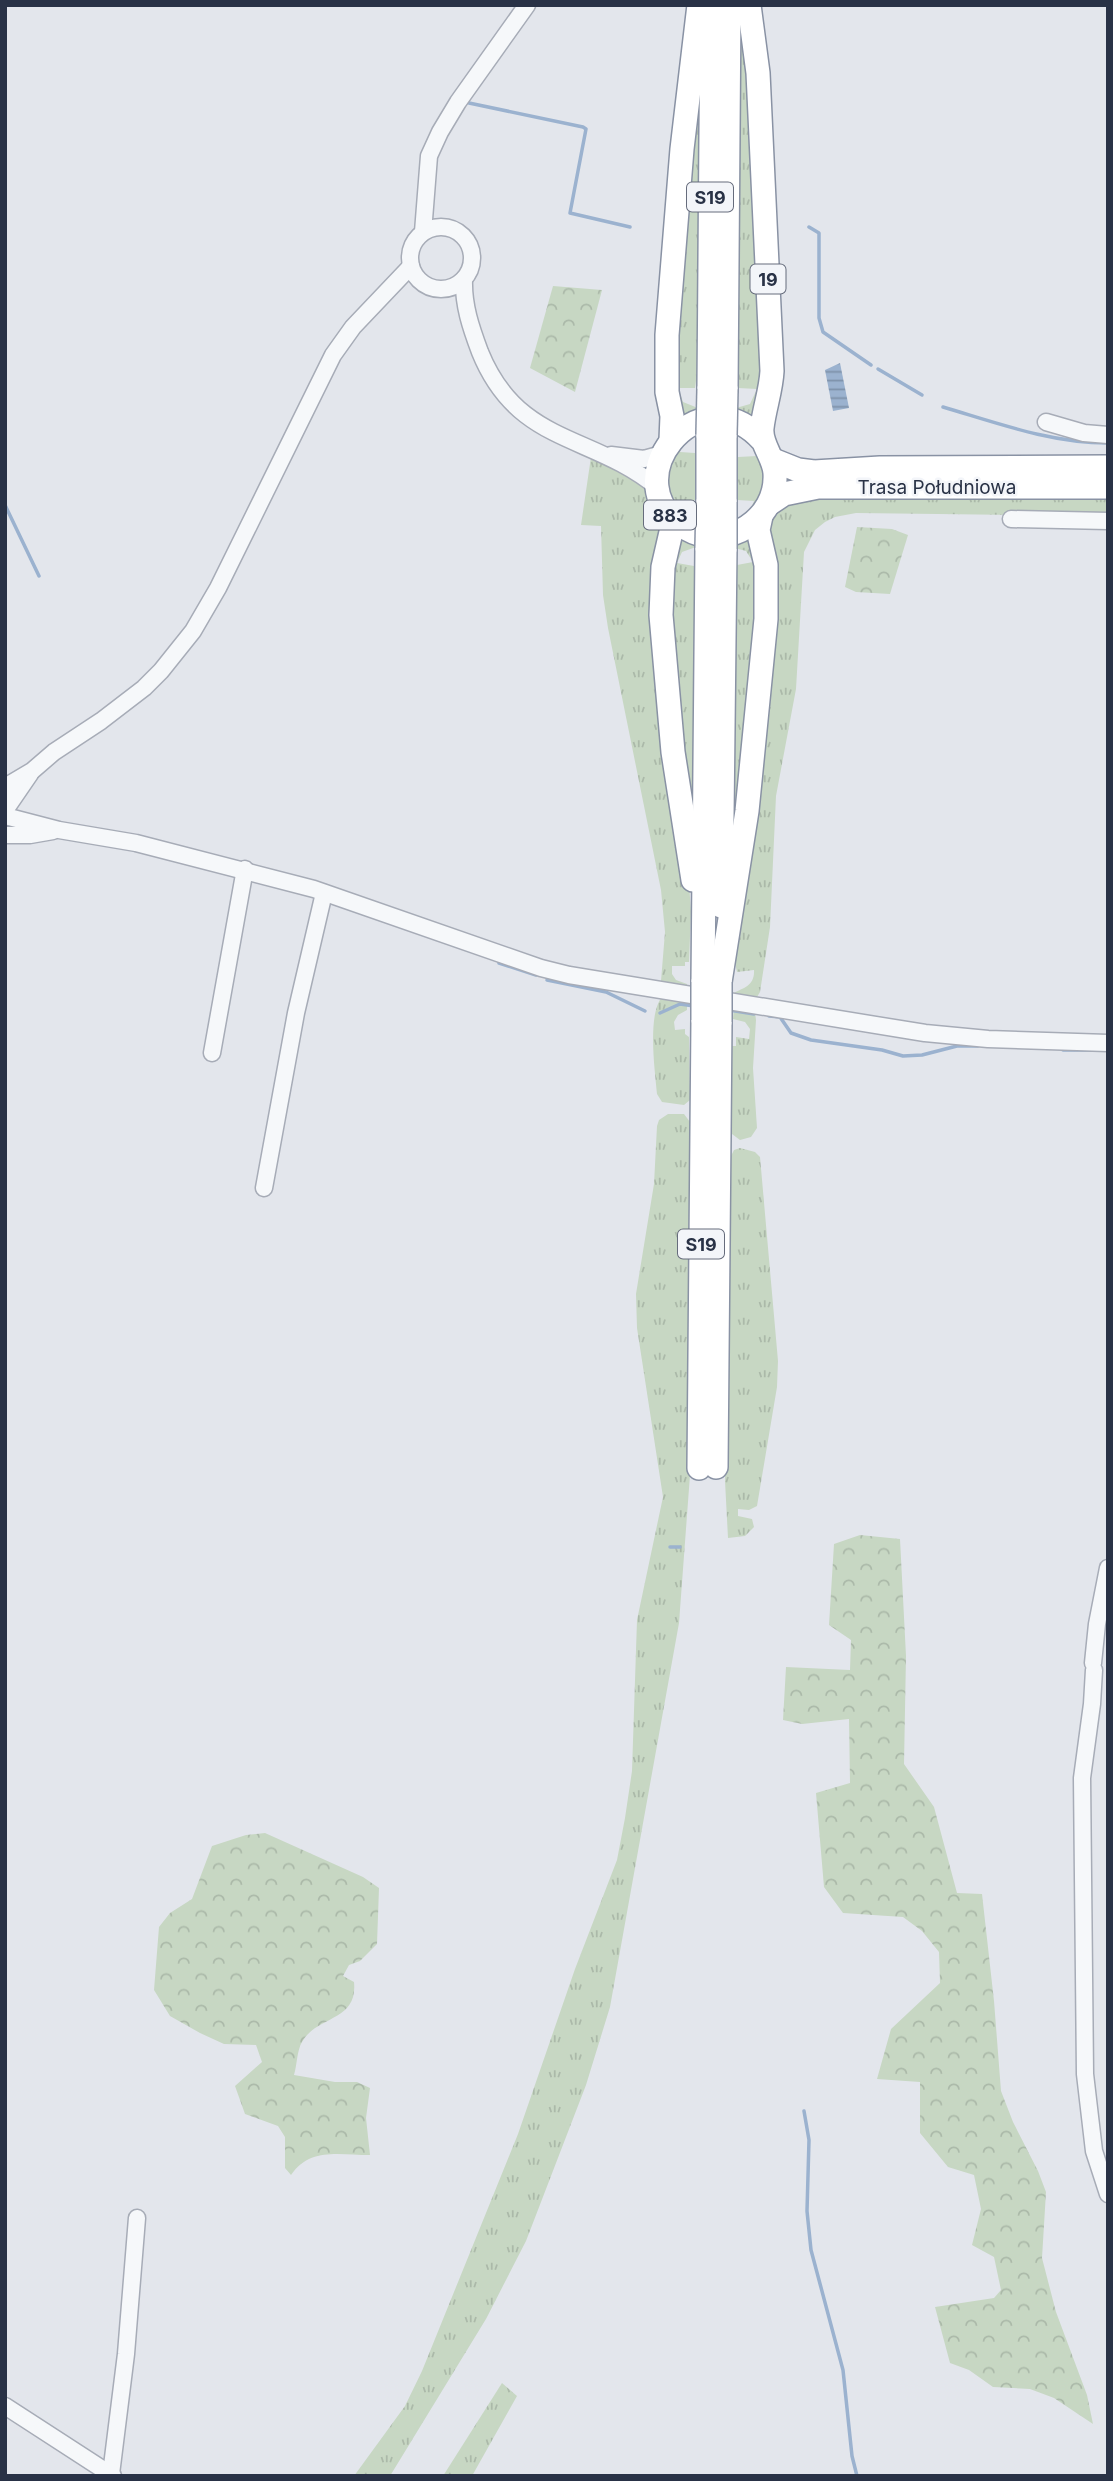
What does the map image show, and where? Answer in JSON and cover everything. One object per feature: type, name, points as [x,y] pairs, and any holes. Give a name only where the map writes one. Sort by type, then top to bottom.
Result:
[{"type":"highway","points":[[666,447],[672,416],[667,392],[666,343],[682,149],[699,5]]},
{"type":"highway","name":"S19","points":[[707,1467],[717,435],[712,5]]},
{"type":"highway","name":"S19","points":[[717,389],[729,5]]},
{"type":"highway","name":"19","points":[[749,5],[758,73],[772,371],[770,396],[762,429],[767,450]]},
{"type":"highway","points":[[666,447],[693,423],[720,418],[747,427],[767,450],[775,482],[758,530],[766,565],[768,591],[747,811],[711,982]]},
{"type":"highway","name":"883","points":[[666,447],[658,468],[658,488],[665,507],[674,519],[692,532],[714,537],[729,535],[743,530],[765,510]]},
{"type":"highway","name":"Trasa Południowa","points":[[767,450],[786,467],[814,472],[880,468],[1108,467]]},
{"type":"highway","name":"Trasa Południowa","points":[[765,510],[784,494],[818,487],[1108,486]]},
{"type":"highway","points":[[674,519],[663,567],[661,615],[673,752],[704,939]]},
{"type":"highway","name":"S19","points":[[711,982],[704,939],[716,549]]},
{"type":"street","points":[[423,232],[429,156],[440,132],[465,92],[527,5]]},
{"type":"street","points":[[425,204],[444,227]]},
{"type":"street","points":[[444,227],[456,230],[469,242],[473,260],[464,279],[452,288],[443,289],[420,281],[411,266],[412,247],[423,232],[444,227]]},
{"type":"street","points":[[5,787],[32,771],[54,752],[144,688],[193,631],[224,576],[333,355],[353,327],[411,266]]},
{"type":"street","points":[[464,279],[468,320],[487,368],[514,405],[555,434],[605,455],[658,488]]},
{"type":"street","points":[[380,299],[420,281]]},
{"type":"street","points":[[443,289],[468,320]]},
{"type":"street","points":[[1046,422],[1084,433],[1108,435]]},
{"type":"street","points":[[605,455],[644,459],[666,447]]},
{"type":"street","points":[[1011,519],[1108,521]]},
{"type":"street","points":[[32,771],[7,812],[6,836],[59,830]]},
{"type":"street","points":[[7,812],[59,830],[136,843],[244,869],[324,893],[541,968],[579,977],[925,1033],[988,1040],[1108,1043]]},
{"type":"street","points":[[212,1053],[244,869]]},
{"type":"street","points":[[264,1188],[296,1013],[324,893]]},
{"type":"street","points":[[1108,1568],[1097,1624],[1092,1704],[1082,1789],[1085,2074],[1094,2151],[1108,2194]]},
{"type":"street","points":[[5,2406],[112,2475],[137,2218]]},
{"type":"green space","points":[[739,11],[748,59],[764,337],[756,423],[736,413],[736,408],[750,404],[757,389],[738,388],[736,381]]},
{"type":"green space","points":[[702,59],[698,381],[695,388],[678,388],[683,402],[698,408],[697,414],[680,421],[671,367]]},
{"type":"green space","points":[[553,286],[602,290],[575,392],[530,368]]},
{"type":"green space","points":[[697,430],[697,434],[683,441],[680,452],[695,453],[695,458],[698,458],[697,497],[695,500],[680,500],[683,511],[696,519],[696,523],[687,518],[673,503],[668,493],[666,472],[674,448]]},
{"type":"green space","points":[[749,439],[761,460],[765,477],[760,494],[748,515],[754,501],[737,500],[735,496],[736,460],[738,457],[757,456]]},
{"type":"green space","points":[[591,457],[632,475],[645,484],[662,516],[691,911],[689,962],[685,962],[685,966],[672,966],[672,974],[676,980],[687,984],[687,987],[661,981],[665,932],[661,890],[608,628],[603,595],[601,526],[581,525]]},
{"type":"green space","points":[[1108,492],[1108,516],[856,513],[835,517],[815,530],[804,552],[796,689],[776,796],[770,927],[760,992],[757,997],[734,993],[748,986],[754,975],[754,970],[737,972],[735,963],[732,963],[769,531],[776,512],[793,498]]},
{"type":"green space","points":[[857,527],[892,529],[908,535],[890,594],[856,592],[845,587]]},
{"type":"green space","points":[[680,534],[696,541],[696,547],[682,552],[677,563],[694,566],[697,570],[695,843],[666,601]]},
{"type":"green space","points":[[752,534],[760,566],[732,869],[734,570],[737,565],[753,562],[746,551],[735,548],[735,541]]},
{"type":"green space","points":[[662,997],[687,999],[687,1010],[678,1015],[674,1022],[675,1030],[685,1029],[685,1034],[689,1037],[690,1100],[684,1105],[662,1102],[657,1094],[653,1030],[657,1005]]},
{"type":"green space","points":[[734,1007],[755,1012],[756,1020],[753,1068],[757,1128],[751,1137],[740,1140],[732,1134],[732,1046],[736,1046],[736,1037],[749,1039],[750,1029],[745,1022],[733,1019]]},
{"type":"green space","points":[[668,1114],[684,1114],[690,1122],[690,1475],[679,1623],[610,2007],[586,2085],[526,2241],[486,2319],[390,2476],[354,2476],[405,2406],[422,2371],[518,2134],[575,1969],[617,1860],[632,1771],[637,1620],[663,1497],[637,1328],[636,1294],[654,1184],[657,1126],[659,1120]]},
{"type":"green space","points":[[740,1148],[755,1152],[760,1157],[778,1361],[777,1387],[757,1506],[749,1510],[738,1509],[738,1516],[752,1519],[754,1527],[745,1536],[728,1538],[725,1481],[731,1156],[734,1150]]},
{"type":"green space","points":[[860,1535],[900,1539],[906,1656],[904,1764],[934,1807],[957,1893],[982,1894],[1001,2091],[1046,2192],[1042,2258],[1056,2312],[1087,2395],[1093,2424],[1054,2398],[1030,2389],[993,2387],[969,2370],[950,2363],[935,2307],[994,2298],[1001,2290],[994,2257],[972,2245],[981,2209],[974,2175],[948,2167],[920,2133],[920,2082],[877,2079],[891,2029],[940,1983],[939,1952],[922,1931],[903,1917],[843,1913],[824,1887],[816,1793],[850,1783],[849,1719],[802,1724],[783,1720],[786,1667],[850,1670],[851,1640],[829,1625],[834,1544]]},
{"type":"green space","points":[[265,1833],[363,1877],[379,1888],[377,1944],[360,1961],[349,1965],[343,1976],[354,1982],[354,1995],[350,2004],[309,2033],[300,2045],[294,2075],[335,2082],[357,2082],[370,2088],[366,2118],[370,2155],[316,2156],[299,2166],[291,2175],[285,2168],[285,2137],[278,2126],[245,2114],[235,2086],[262,2062],[256,2045],[224,2044],[200,2033],[170,2016],[154,1990],[159,1927],[170,1913],[192,1899],[212,1846],[246,1835]]},
{"type":"green space","points":[[502,2383],[517,2396],[472,2476],[443,2476]]},
{"type":"water","points":[[840,363],[849,408],[833,411],[825,370]]},
{"type":"waterway","points":[[469,103],[586,129],[570,213],[630,227]]},
{"type":"waterway","points":[[809,227],[819,233],[819,318],[823,332],[871,365]]},
{"type":"waterway","points":[[878,369],[922,395]]},
{"type":"waterway","points":[[943,407],[1045,436],[1108,443]]},
{"type":"waterway","points":[[5,505],[39,576]]},
{"type":"waterway","points":[[499,963],[536,975]]},
{"type":"waterway","points":[[547,980],[606,992],[645,1011]]},
{"type":"waterway","points":[[660,1013],[680,1004],[694,1006]]},
{"type":"waterway","points":[[729,1010],[754,1014]]},
{"type":"waterway","points":[[769,1016],[780,1017],[791,1033],[811,1040],[882,1050],[903,1056],[922,1055],[957,1046],[978,1046]]},
{"type":"waterway","points":[[1063,1050],[1093,1050]]},
{"type":"waterway","points":[[670,1547],[680,1547]]},
{"type":"waterway","points":[[804,2111],[809,2140],[807,2211],[811,2250],[843,2370],[852,2456],[857,2476]]}]
